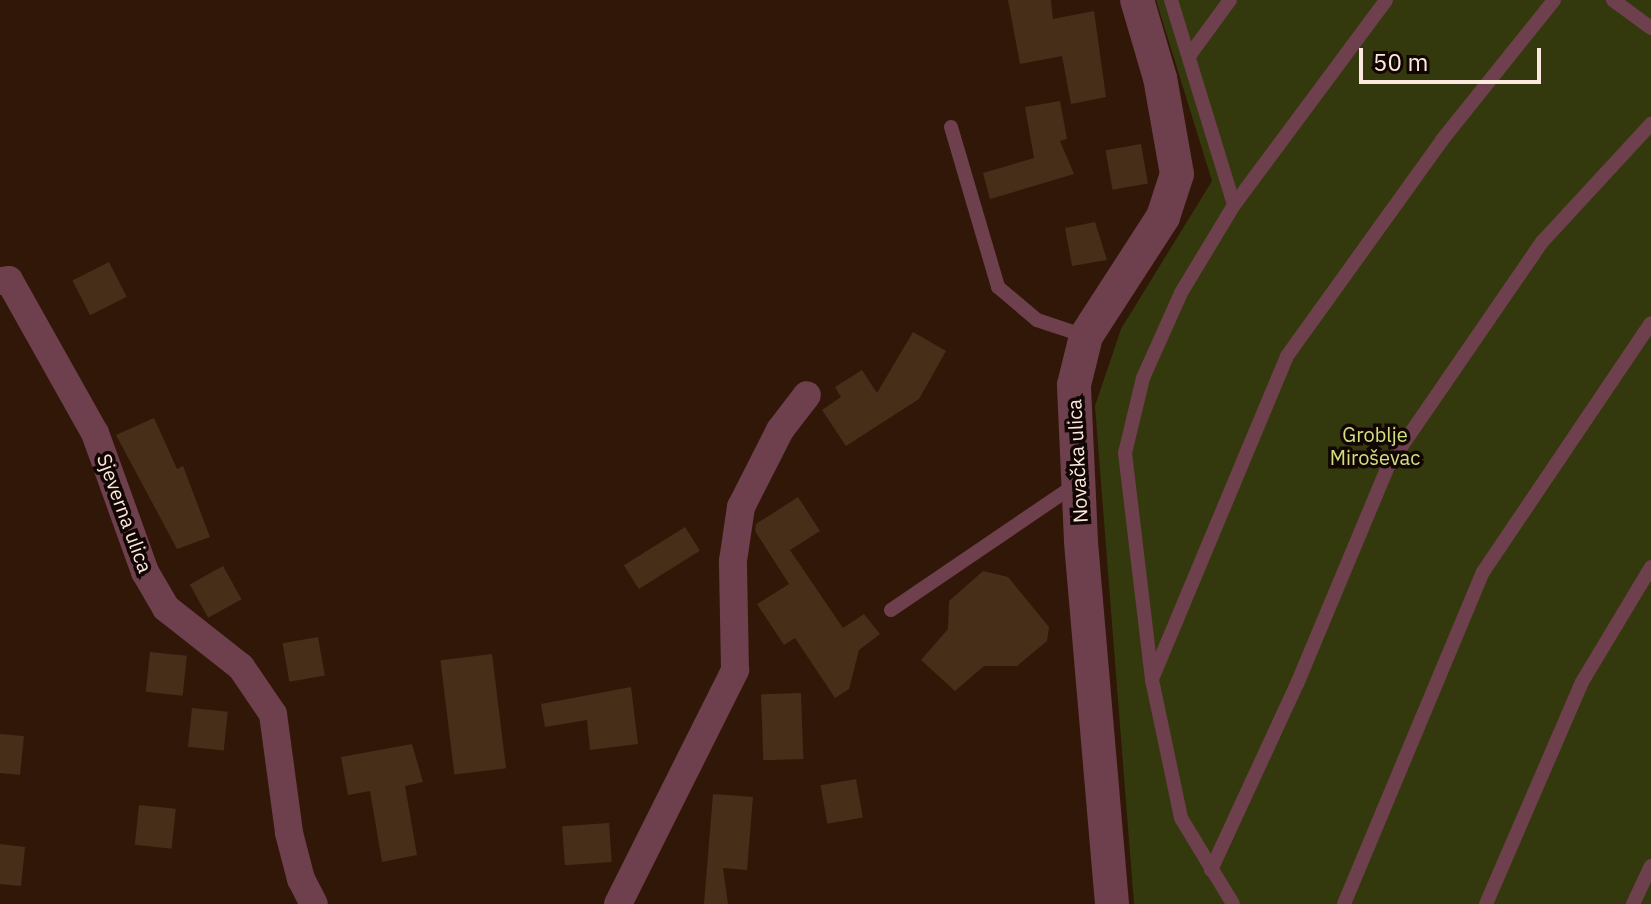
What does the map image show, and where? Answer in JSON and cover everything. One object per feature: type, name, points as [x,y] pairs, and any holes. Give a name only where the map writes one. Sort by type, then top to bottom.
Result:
[{"type":"street","name":"Novačka ulica","points":[[1112,904],[1074,385],[1086,336],[1163,217],[1177,174],[1160,78],[1137,0]]},
{"type":"street","name":"Sjeverna ulica","points":[[3,277],[95,433],[145,572],[166,608],[241,667],[273,714],[289,833],[301,879],[314,904]]},
{"type":"street","points":[[618,904],[735,670],[733,561],[741,507],[780,430],[807,395]]},
{"type":"lane","points":[[1171,0],[1234,205]]},
{"type":"lane","points":[[1189,56],[1230,0]]},
{"type":"lane","points":[[1233,904],[1181,818],[1152,680],[1125,453],[1143,378],[1181,293],[1234,205],[1386,0]]},
{"type":"lane","points":[[1152,680],[1287,356],[1442,140],[1554,0]]},
{"type":"lane","points":[[1613,0],[1651,28]]},
{"type":"lane","points":[[1211,870],[1297,684],[1388,466],[1542,242],[1651,124]]},
{"type":"lane","points":[[951,127],[998,287],[1037,320],[1086,336]]},
{"type":"lane","points":[[1344,904],[1483,572],[1651,323]]},
{"type":"lane","points":[[891,610],[1079,482]]},
{"type":"lane","points":[[1486,904],[1582,682],[1651,567]]},
{"type":"lane","points":[[1633,904],[1651,866]]},
{"type":"green space","name":"Groblje Miroševac","points":[[1156,0],[1651,0],[1651,904],[1134,904],[1095,406],[1121,329],[1212,181]]},
{"type":"building","points":[[1008,0],[1051,0],[1053,19],[1094,11],[1106,97],[1071,104],[1062,56],[1020,64]]},
{"type":"building","points":[[1060,101],[1067,139],[1060,141],[1074,174],[990,199],[983,173],[1034,158],[1025,107]]},
{"type":"building","points":[[1141,144],[1148,183],[1112,190],[1106,150]]},
{"type":"building","points":[[1095,222],[1107,260],[1072,266],[1065,228]]},
{"type":"building","points":[[109,262],[127,297],[90,315],[72,281]]},
{"type":"building","points":[[913,332],[946,351],[919,399],[846,446],[822,410],[841,397],[835,387],[862,370],[877,393]]},
{"type":"building","points":[[154,418],[177,469],[183,466],[210,537],[177,549],[116,435]]},
{"type":"building","points":[[798,497],[820,531],[790,550],[843,628],[864,614],[880,634],[859,650],[849,689],[835,698],[795,638],[784,645],[757,604],[789,584],[755,531],[756,524]]},
{"type":"building","points":[[685,527],[700,551],[639,589],[624,565]]},
{"type":"building","points":[[223,566],[241,599],[208,618],[190,584]]},
{"type":"building","points":[[983,571],[1008,577],[1049,627],[1047,641],[1017,666],[984,666],[955,691],[921,660],[948,629],[949,601]]},
{"type":"building","points":[[318,637],[325,675],[289,682],[283,643]]},
{"type":"building","points":[[150,652],[187,656],[183,696],[146,692]]},
{"type":"building","points":[[492,654],[506,768],[454,774],[440,660]]},
{"type":"building","points":[[631,687],[638,744],[590,750],[587,720],[545,727],[541,704]]},
{"type":"building","points":[[801,693],[803,759],[763,760],[761,694]]},
{"type":"building","points":[[192,708],[228,712],[224,751],[188,747]]},
{"type":"building","points":[[0,734],[24,736],[20,775],[0,773]]},
{"type":"building","points":[[412,744],[423,782],[405,786],[417,855],[382,862],[370,791],[348,795],[341,757]]},
{"type":"building","points":[[856,779],[863,817],[827,824],[821,785]]},
{"type":"building","points":[[713,794],[753,797],[747,870],[723,868],[728,904],[704,904]]},
{"type":"building","points":[[139,805],[176,809],[172,849],[135,845]]},
{"type":"building","points":[[609,823],[612,862],[565,865],[562,826]]},
{"type":"building","points":[[0,844],[25,847],[21,886],[0,884]]}]
